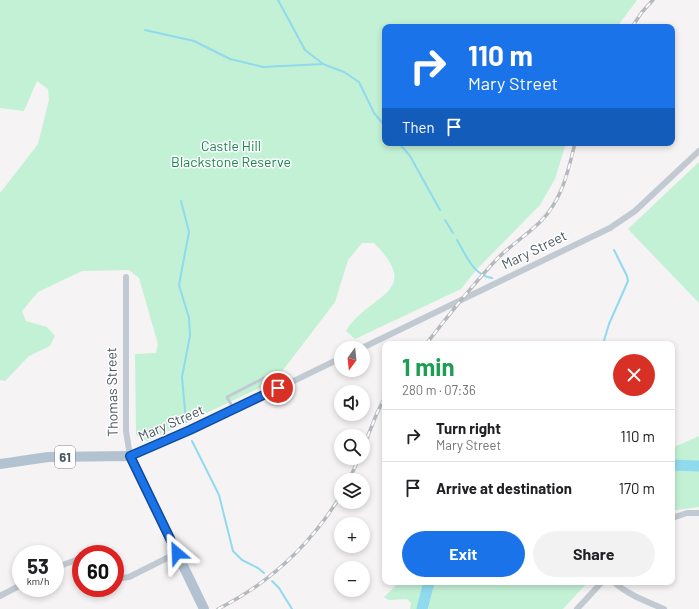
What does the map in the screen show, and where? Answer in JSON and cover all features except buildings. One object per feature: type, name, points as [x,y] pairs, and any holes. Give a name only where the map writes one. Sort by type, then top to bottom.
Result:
[{"type":"main road","name":"Mary Street","points":[[0,464],[48,457],[130,456]]},
{"type":"main road","name":"Thomas Street","points":[[130,456],[204,609]]},
{"type":"street","name":"Mary Street","points":[[370,344],[610,228],[639,207],[699,151]]},
{"type":"street","name":"Thomas Street","points":[[126,277],[126,431],[130,456]]},
{"type":"street","name":"Mary Street","points":[[130,456],[234,410],[334,361]]},
{"type":"street","points":[[675,517],[687,513],[699,513]]},
{"type":"street","points":[[124,578],[129,577],[177,553]]},
{"type":"street","points":[[577,609],[599,585]]},
{"type":"street","points":[[617,585],[636,597],[664,609]]},
{"type":"street","points":[[0,596],[12,590]]},
{"type":"lane","points":[[234,410],[227,396],[264,378],[278,388]]},
{"type":"green space","name":"Castle Hill Blackstone Reserve","points":[[0,0],[637,0],[619,24],[382,24],[382,146],[565,146],[555,179],[540,205],[477,269],[461,289],[355,339],[346,331],[355,319],[387,292],[393,284],[394,273],[388,260],[374,243],[362,243],[348,260],[335,302],[280,374],[274,376],[276,380],[147,441],[136,435],[135,354],[156,353],[158,344],[139,278],[129,270],[82,271],[38,292],[22,311],[26,321],[47,327],[55,336],[50,346],[29,356],[5,381],[0,380],[0,193],[38,144],[49,100],[48,89],[37,81],[24,111],[0,108]]},
{"type":"green space","points":[[699,162],[699,303],[628,229]]},
{"type":"green space","points":[[699,436],[699,507],[675,510],[675,447]]},
{"type":"green space","points":[[397,585],[585,585],[563,609],[410,609],[411,603],[407,599],[389,600],[384,597]]},
{"type":"waterway","points":[[278,0],[305,50],[323,64],[344,72],[359,82],[374,113],[382,122]]},
{"type":"waterway","points":[[145,30],[194,41],[230,59],[263,67],[323,64]]},
{"type":"waterway","points":[[402,146],[410,156],[440,210]]},
{"type":"waterway","points":[[181,201],[189,232],[179,285],[189,318],[190,336],[182,377],[186,422]]},
{"type":"waterway","points":[[445,220],[453,233]]},
{"type":"waterway","points":[[457,240],[475,269],[485,276],[492,278]]},
{"type":"waterway","points":[[604,341],[609,324],[628,281],[614,250]]},
{"type":"waterway","points":[[192,441],[219,495],[233,551],[242,560],[258,568],[264,573]]},
{"type":"waterway","points":[[675,465],[699,466]]},
{"type":"waterway","points":[[272,581],[279,588],[292,609]]},
{"type":"waterway","points":[[422,609],[428,585]]},
{"type":"railway","points":[[634,24],[653,0]]},
{"type":"railway","points":[[428,341],[488,268],[503,253],[535,227],[548,213],[563,185],[574,146]]},
{"type":"railway","points":[[370,430],[382,403]]},
{"type":"railway","points":[[352,473],[356,465]]},
{"type":"railway","points":[[218,609],[255,587],[288,561],[303,546],[334,506]]},
{"type":"route","points":[[177,553],[130,456],[234,410],[278,388]]}]
